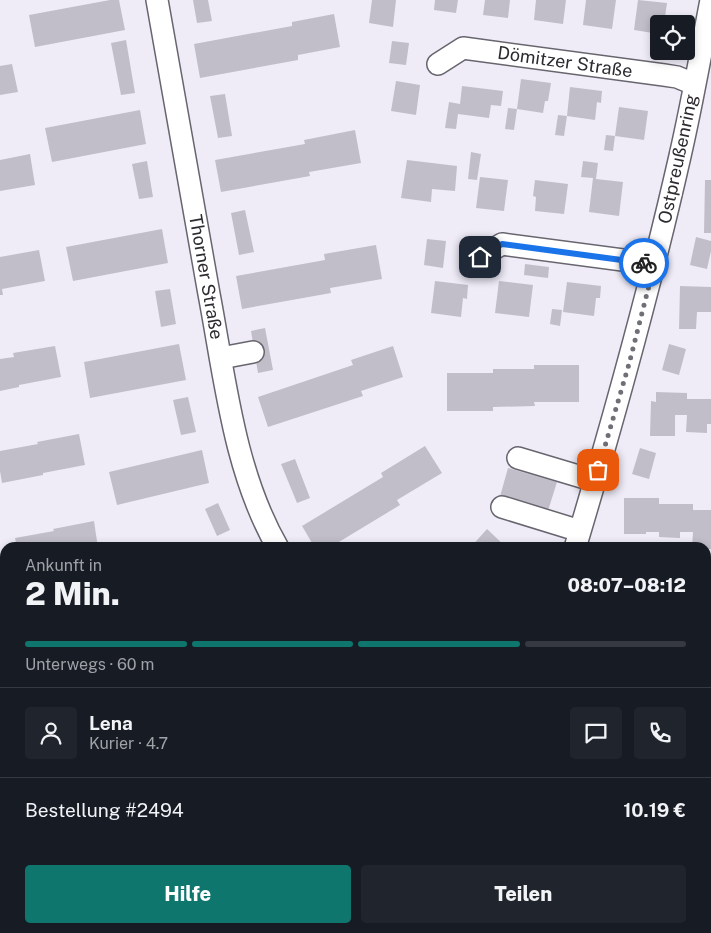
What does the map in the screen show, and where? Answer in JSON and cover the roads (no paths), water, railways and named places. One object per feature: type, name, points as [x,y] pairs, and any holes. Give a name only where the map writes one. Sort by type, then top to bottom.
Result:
[{"type":"street","name":"Thorner Straße","points":[[157,0],[232,419],[248,479],[275,542]]},
{"type":"street","name":"Ostpreußenring","points":[[578,539],[629,364],[654,266],[680,155],[711,0]]},
{"type":"street","name":"Dömitzer Straße","points":[[438,64],[463,48],[664,75],[694,84]]},
{"type":"street","points":[[480,257],[502,244],[638,262],[654,266]]},
{"type":"street","points":[[221,358],[253,352]]},
{"type":"street","points":[[518,458],[595,481]]},
{"type":"street","points":[[502,507],[578,539]]}]
